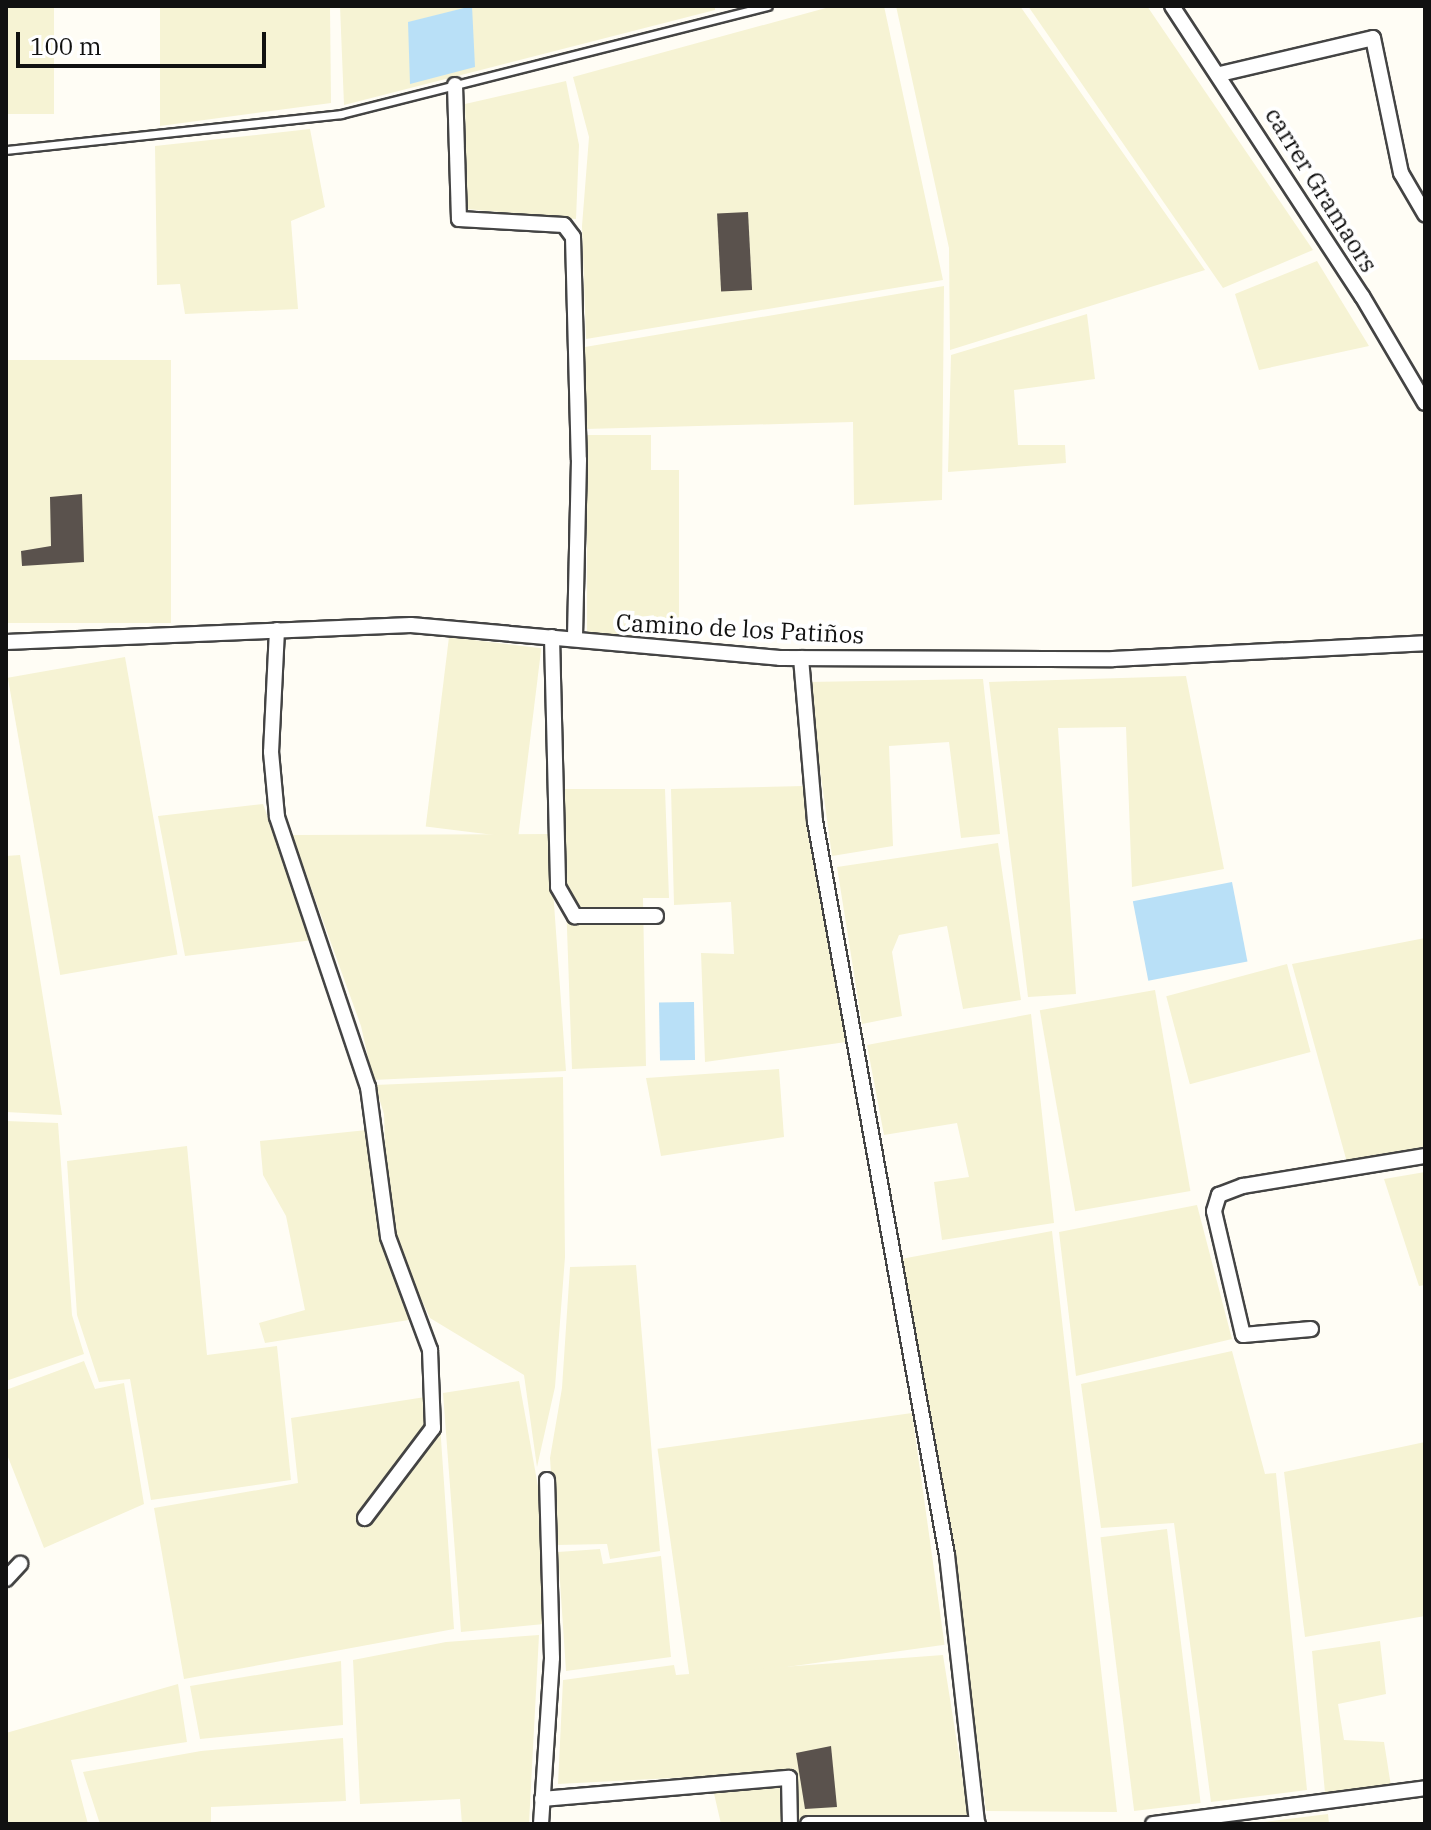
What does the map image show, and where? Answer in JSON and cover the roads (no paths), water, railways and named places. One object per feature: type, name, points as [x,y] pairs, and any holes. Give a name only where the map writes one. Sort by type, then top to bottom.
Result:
[{"type":"street","name":"carrer Gramaors","points":[[1172,6],[1220,74],[1425,403]]},
{"type":"street","points":[[1220,74],[1373,38],[1401,173],[1425,214]]},
{"type":"street","points":[[455,85],[459,219],[564,225],[573,237],[579,460],[575,639]]},
{"type":"street","name":"Camino de los Patiños","points":[[6,642],[411,625],[575,639],[673,652],[801,658],[1113,659],[1425,643]]},
{"type":"street","points":[[277,630],[271,752],[277,817],[368,1087],[388,1237],[430,1350],[433,1428],[365,1518]]},
{"type":"street","points":[[552,637],[558,887],[575,916],[656,916]]},
{"type":"street","points":[[801,658],[815,821],[947,1555],[978,1824],[808,1824]]},
{"type":"street","points":[[1311,1329],[1243,1335],[1214,1211],[1219,1195],[1243,1186],[1425,1156]]},
{"type":"street","points":[[541,1824],[552,1658],[547,1480]]},
{"type":"street","points":[[6,1579],[20,1564]]},
{"type":"street","points":[[542,1799],[789,1778],[790,1824]]},
{"type":"street","points":[[1153,1824],[1425,1788]]},
{"type":"lane","points":[[6,150],[341,114],[768,6]]},
{"type":"water","points":[[472,6],[475,67],[410,84],[408,22]]},
{"type":"water","points":[[1232,882],[1247,962],[1148,981],[1133,901]]},
{"type":"water","points":[[694,1002],[695,1060],[660,1061],[659,1003]]}]
